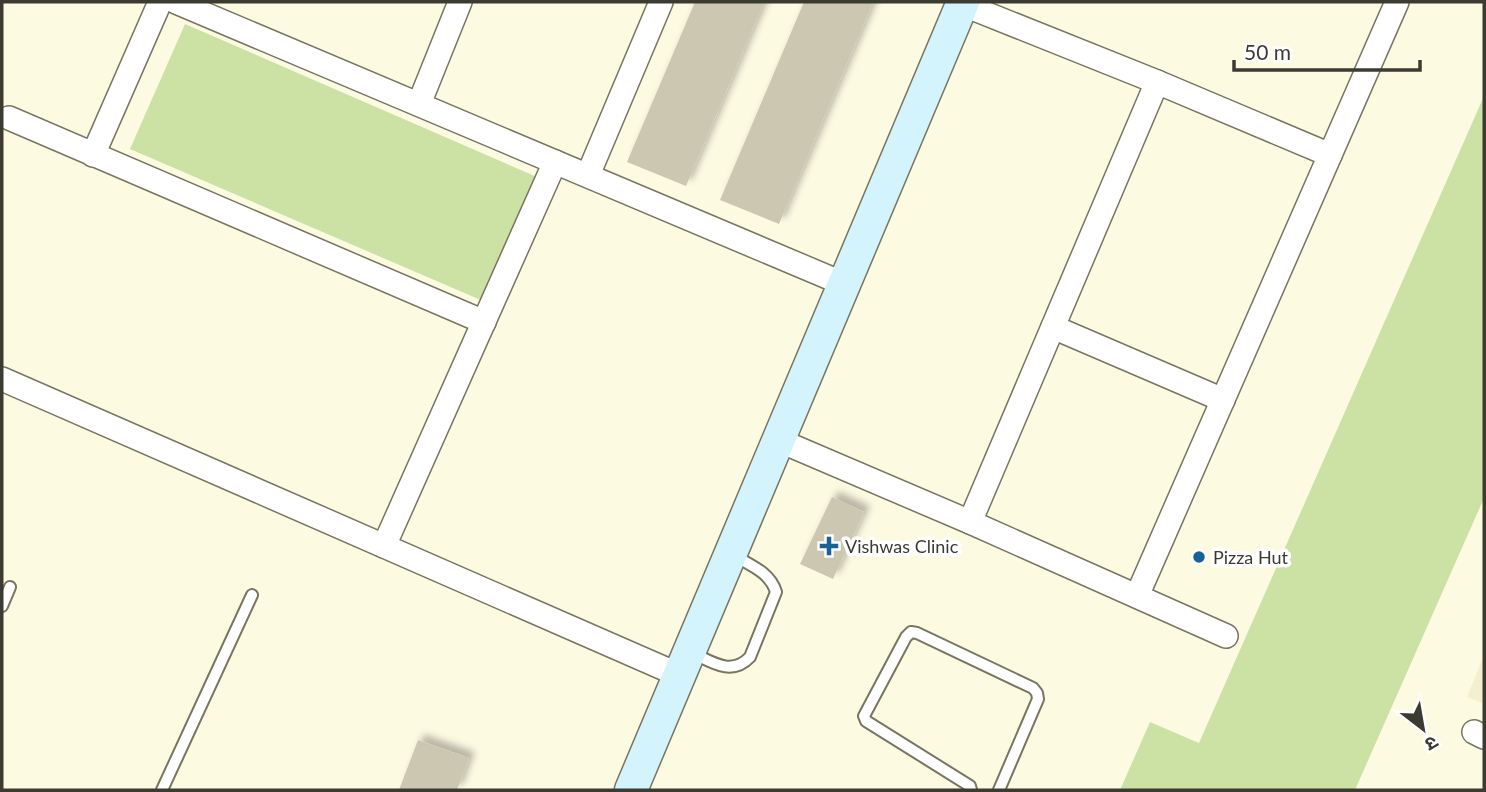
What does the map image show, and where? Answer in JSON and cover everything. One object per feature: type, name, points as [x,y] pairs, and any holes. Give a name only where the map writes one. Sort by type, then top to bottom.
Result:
[{"type":"street","points":[[93,155],[160,2]]},
{"type":"street","points":[[176,2],[844,284]]},
{"type":"street","points":[[419,104],[460,2]]},
{"type":"street","points":[[587,175],[661,2]]},
{"type":"street","points":[[631,790],[961,2],[1330,155]]},
{"type":"street","points":[[1137,596],[1397,2]]},
{"type":"street","points":[[970,522],[1157,82]]},
{"type":"street","points":[[9,118],[484,322]]},
{"type":"street","points":[[384,546],[555,162]]},
{"type":"street","points":[[1053,327],[1223,400]]},
{"type":"street","points":[[2,379],[384,546],[684,663]]},
{"type":"street","points":[[778,440],[1227,636]]},
{"type":"lane","points":[[684,663],[731,668],[744,663],[750,657],[776,592],[773,582],[766,575],[731,553]]},
{"type":"lane","points":[[2,606],[10,587]]},
{"type":"lane","points":[[162,790],[252,595]]},
{"type":"lane","points":[[971,790],[970,786],[866,721],[864,716],[911,632],[1032,688],[1037,693],[1038,699],[999,790]]},
{"type":"shaded area","points":[[1484,655],[1484,704],[1467,697]]},
{"type":"green space","points":[[185,24],[537,177],[483,301],[130,149]]},
{"type":"green space","points":[[1484,96],[1484,498],[1355,790],[1120,790],[1150,722],[1199,743]]},
{"type":"building","points":[[695,2],[764,2],[686,186],[627,162]]},
{"type":"building","points":[[804,2],[873,2],[779,224],[720,200]]},
{"type":"building","points":[[832,497],[864,512],[833,579],[800,564]]},
{"type":"building","points":[[418,740],[469,758],[457,790],[399,790]]},
{"type":"place","name":"Vishwas Clinic","points":[[829,546]]},
{"type":"place","name":"Pizza Hut","points":[[1199,557]]}]
